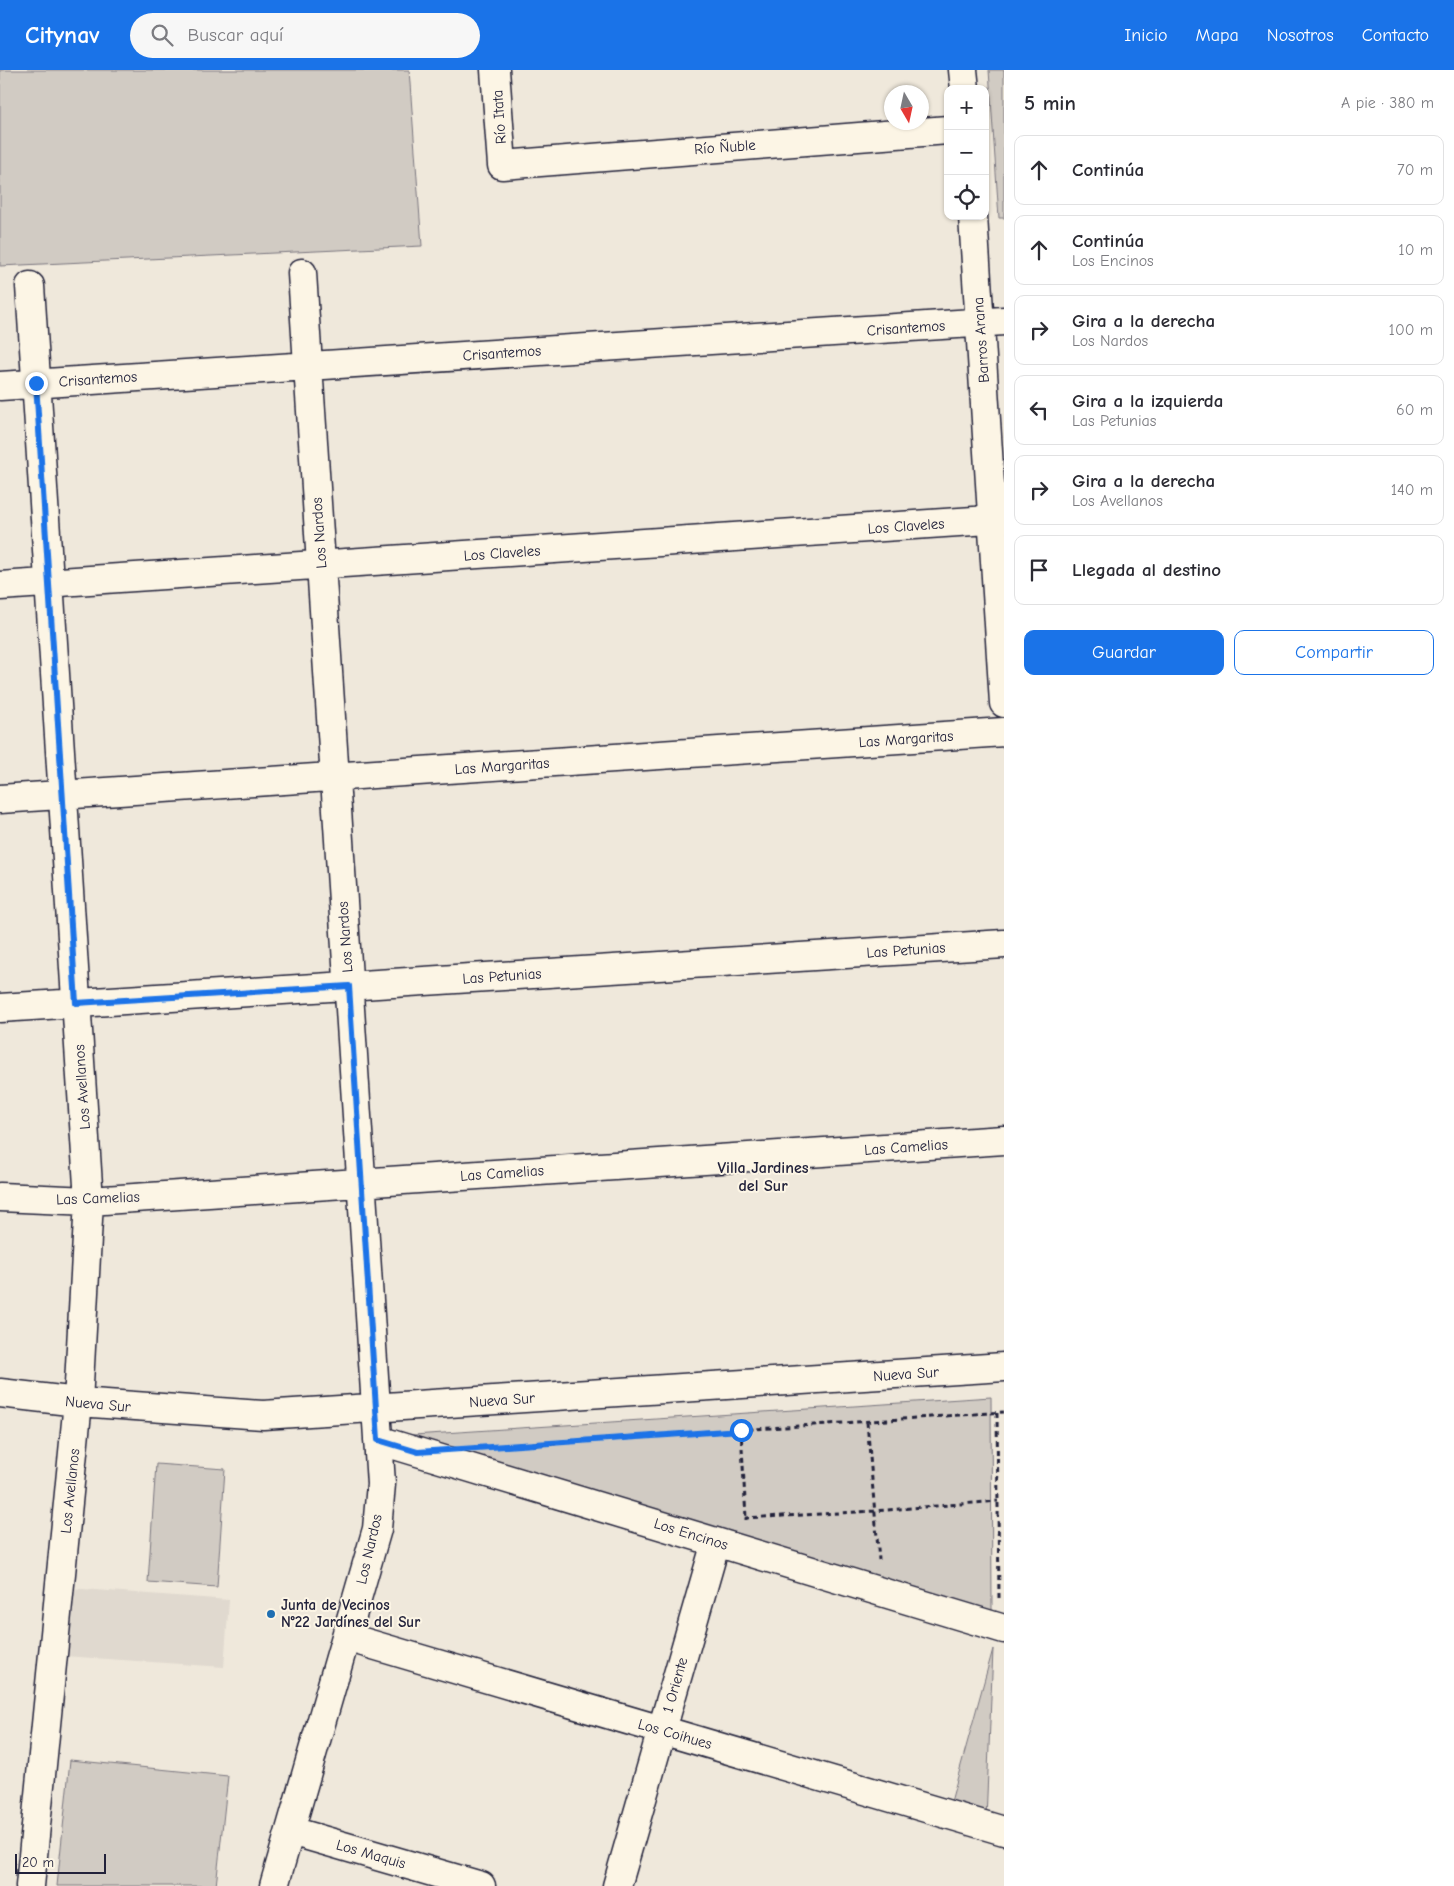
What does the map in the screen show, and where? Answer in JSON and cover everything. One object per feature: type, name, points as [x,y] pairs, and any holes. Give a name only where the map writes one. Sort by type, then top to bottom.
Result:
[{"type":"street","name":"Río Itata","points":[[495,70],[502,164]]},
{"type":"street","points":[[964,70],[965,85]]},
{"type":"street","name":"Río Ñuble","points":[[502,164],[944,130]]},
{"type":"street","name":"Barros Arana","points":[[974,220],[992,322],[1004,703]]},
{"type":"street","name":"Los Nardos","points":[[274,1886],[377,1529],[381,1484],[302,273]]},
{"type":"street","name":"Los Avellanos","points":[[30,286],[89,1201],[78,1402],[30,1886]]},
{"type":"street","name":"Crisantemos","points":[[0,386],[992,322]]},
{"type":"street","name":"Los Claveles","points":[[0,586],[998,520]]},
{"type":"street","name":"Las Margaritas","points":[[0,799],[1004,732]]},
{"type":"street","name":"Las Petunias","points":[[0,1008],[1004,944]]},
{"type":"street","name":"Las Camelias","points":[[0,1197],[89,1201],[1004,1140]]},
{"type":"street","name":"Nueva Sur","points":[[0,1394],[242,1416],[1004,1367]]},
{"type":"street","name":"Los Encinos","points":[[378,1440],[1002,1629]]},
{"type":"street","name":"1 Oriente","points":[[618,1886],[662,1730],[726,1545]]},
{"type":"street","name":"Los Coihues","points":[[346,1637],[1004,1832]]},
{"type":"street","name":"Los Maquis","points":[[291,1831],[481,1886]]},
{"type":"path","points":[[496,1447],[1004,1412]]},
{"type":"path","points":[[997,1413],[1002,1629]]},
{"type":"path","points":[[867,1422],[881,1592]]},
{"type":"path","points":[[726,1545],[746,1518],[741,1430]]},
{"type":"path","points":[[746,1518],[874,1511],[998,1501]]},
{"type":"shaded area","points":[[0,70],[409,70],[422,246],[0,266]]},
{"type":"shaded area","points":[[989,70],[1004,70],[1004,218],[999,218]]},
{"type":"shaded area","points":[[991,1397],[992,1611],[398,1436]]},
{"type":"shaded area","points":[[156,1464],[225,1469],[217,1587],[148,1582]]},
{"type":"shaded area","points":[[69,1588],[229,1600],[224,1667],[64,1656]]},
{"type":"shaded area","points":[[993,1649],[986,1820],[949,1809]]},
{"type":"shaded area","points":[[70,1760],[228,1776],[216,1886],[57,1886]]},
{"type":"place","name":"Junta de Vecinos N°22 Jardínes del Sur","points":[[271,1614]]},
{"type":"district","name":"Villa Jardines del Sur","points":[[763,1177]]},
{"type":"route","points":[[36,383],[76,1003],[349,986],[378,1440],[418,1452],[741,1430]]}]
